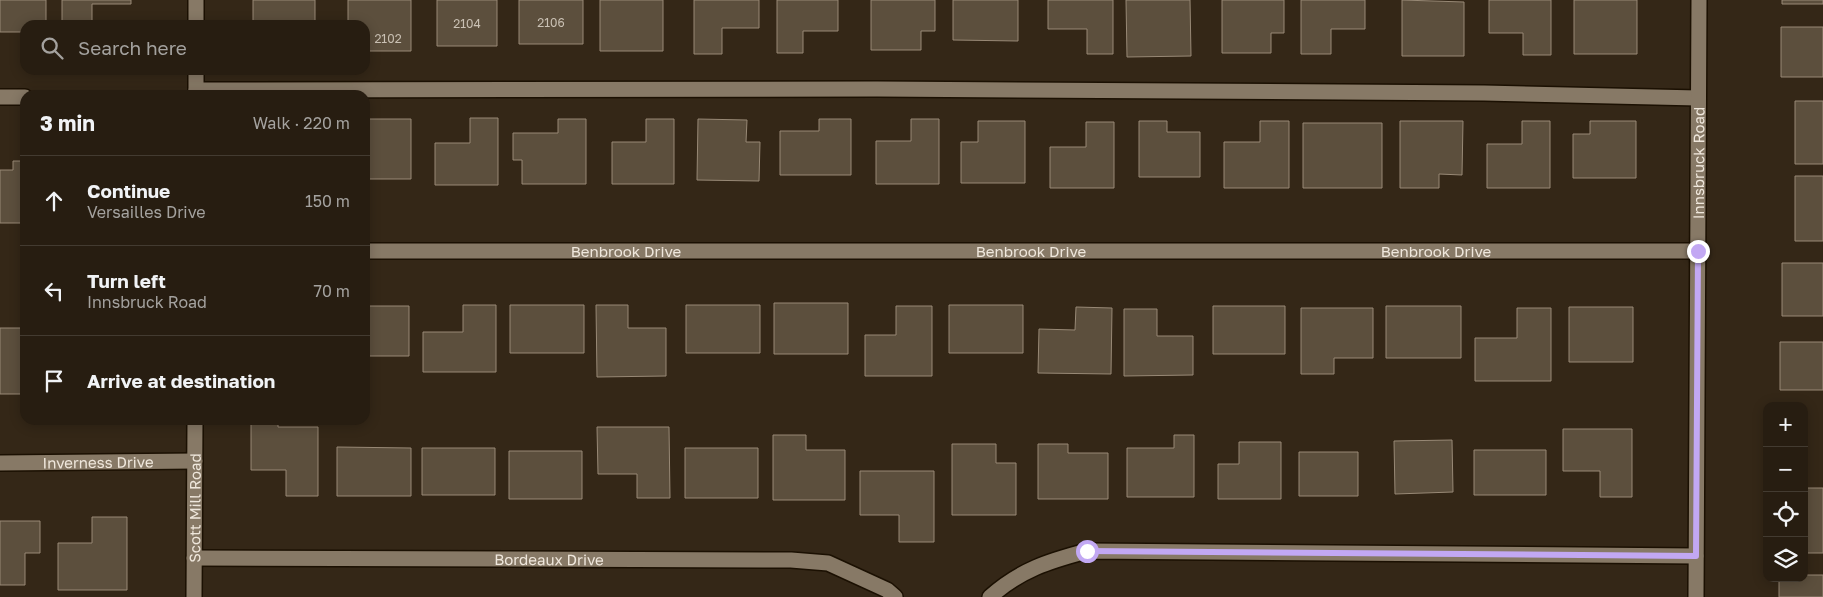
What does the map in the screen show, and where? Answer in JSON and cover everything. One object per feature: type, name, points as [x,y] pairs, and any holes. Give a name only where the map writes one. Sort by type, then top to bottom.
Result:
[{"type":"street","points":[[196,0],[196,20]]},
{"type":"street","name":"Innsbruck Road","points":[[1696,597],[1699,0]]},
{"type":"street","points":[[196,75],[196,90]]},
{"type":"street","points":[[370,92],[877,89],[1484,93],[1698,98]]},
{"type":"street","points":[[0,96],[20,97]]},
{"type":"street","name":"Benbrook Drive","points":[[370,251],[1698,251]]},
{"type":"street","name":"Scott Mill Road","points":[[194,597],[195,425]]},
{"type":"street","name":"Inverness Drive","points":[[0,463],[195,461]]},
{"type":"street","points":[[990,597],[1009,580],[1050,560],[1087,551],[1696,556]]},
{"type":"street","name":"Bordeaux Drive","points":[[194,558],[791,560],[828,563],[887,590],[895,597]]},
{"type":"building","points":[[0,0],[46,0],[46,20],[20,20],[20,32],[0,32]]},
{"type":"building","points":[[62,0],[131,0],[131,4],[92,4],[92,20],[62,20]]},
{"type":"building","points":[[253,0],[315,0],[315,20],[253,20]]},
{"type":"building","points":[[348,0],[411,0],[411,51],[370,51],[370,20],[348,20]]},
{"type":"building","points":[[437,0],[497,0],[497,46],[437,46]]},
{"type":"building","points":[[519,0],[583,0],[583,44],[519,44]]},
{"type":"building","points":[[600,0],[663,0],[663,51],[600,51]]},
{"type":"building","points":[[694,0],[759,0],[759,28],[722,28],[722,54],[694,54]]},
{"type":"building","points":[[777,0],[838,0],[838,31],[803,31],[803,53],[777,53]]},
{"type":"building","points":[[871,0],[935,0],[935,31],[921,31],[921,50],[871,50]]},
{"type":"building","points":[[953,0],[1018,0],[1018,41],[953,40]]},
{"type":"building","points":[[1048,0],[1113,0],[1113,54],[1087,54],[1087,29],[1048,29]]},
{"type":"building","points":[[1126,0],[1190,0],[1191,56],[1127,57]]},
{"type":"building","points":[[1222,0],[1284,0],[1284,33],[1271,33],[1271,53],[1222,53]]},
{"type":"building","points":[[1301,0],[1365,0],[1365,29],[1331,29],[1331,54],[1301,54]]},
{"type":"building","points":[[1402,0],[1464,2],[1464,56],[1402,56]]},
{"type":"building","points":[[1489,0],[1551,0],[1551,55],[1523,55],[1523,33],[1489,33]]},
{"type":"building","points":[[1574,0],[1637,0],[1637,54],[1574,54]]},
{"type":"building","points":[[1782,0],[1823,0],[1823,4],[1782,4]]},
{"type":"building","points":[[1781,27],[1823,27],[1823,77],[1781,77]]},
{"type":"building","points":[[1795,101],[1823,101],[1823,164],[1795,164]]},
{"type":"building","points":[[470,118],[498,118],[498,185],[435,185],[435,143],[470,143]]},
{"type":"building","points":[[370,119],[411,119],[411,179],[370,179]]},
{"type":"building","points":[[558,119],[586,119],[586,184],[522,184],[522,160],[513,160],[513,133],[558,133]]},
{"type":"building","points":[[646,119],[674,119],[674,184],[612,184],[612,142],[646,142]]},
{"type":"building","points":[[698,119],[747,120],[746,142],[760,142],[759,181],[697,180]]},
{"type":"building","points":[[819,119],[851,119],[851,175],[780,175],[780,131],[819,131]]},
{"type":"building","points":[[911,119],[939,119],[939,184],[876,184],[876,141],[911,141]]},
{"type":"building","points":[[978,121],[1025,121],[1025,183],[961,183],[961,142],[978,142]]},
{"type":"building","points":[[1139,121],[1167,121],[1167,132],[1200,132],[1200,177],[1139,177]]},
{"type":"building","points":[[1260,121],[1289,121],[1289,188],[1224,188],[1224,142],[1260,142]]},
{"type":"building","points":[[1400,121],[1463,121],[1462,175],[1439,174],[1439,188],[1400,188]]},
{"type":"building","points":[[1522,121],[1550,121],[1550,188],[1487,188],[1487,144],[1522,144]]},
{"type":"building","points":[[1590,121],[1636,121],[1636,178],[1573,178],[1573,134],[1590,134]]},
{"type":"building","points":[[1086,122],[1114,122],[1114,188],[1050,188],[1050,147],[1086,147]]},
{"type":"building","points":[[1303,123],[1382,123],[1382,188],[1303,188]]},
{"type":"building","points":[[13,161],[20,161],[20,223],[0,223],[0,170],[13,170]]},
{"type":"building","points":[[1795,176],[1823,176],[1823,241],[1795,241]]},
{"type":"building","points":[[1782,263],[1823,263],[1823,316],[1782,316]]},
{"type":"building","points":[[774,303],[848,303],[848,354],[774,354]]},
{"type":"building","points":[[463,305],[496,305],[496,372],[423,372],[423,332],[463,332]]},
{"type":"building","points":[[510,305],[584,305],[584,353],[510,353]]},
{"type":"building","points":[[596,305],[628,305],[628,328],[666,328],[666,376],[597,377]]},
{"type":"building","points":[[686,305],[760,305],[760,353],[686,353]]},
{"type":"building","points":[[949,305],[1023,305],[1023,353],[949,353]]},
{"type":"building","points":[[370,306],[409,306],[409,356],[370,356]]},
{"type":"building","points":[[896,306],[932,306],[932,376],[865,376],[865,335],[896,335]]},
{"type":"building","points":[[1213,306],[1285,306],[1285,354],[1213,354]]},
{"type":"building","points":[[1386,306],[1461,306],[1461,358],[1386,358]]},
{"type":"building","points":[[1076,307],[1112,308],[1111,374],[1038,373],[1039,329],[1075,330]]},
{"type":"building","points":[[1569,307],[1633,307],[1633,362],[1569,362]]},
{"type":"building","points":[[1301,308],[1373,308],[1373,358],[1334,358],[1334,374],[1301,374]]},
{"type":"building","points":[[1517,308],[1551,308],[1551,381],[1475,381],[1475,338],[1517,338]]},
{"type":"building","points":[[1124,309],[1157,309],[1157,336],[1193,336],[1193,375],[1124,376]]},
{"type":"building","points":[[0,328],[20,328],[20,394],[0,394]]},
{"type":"building","points":[[1780,342],[1823,342],[1823,390],[1780,390]]},
{"type":"building","points":[[251,425],[318,427],[318,496],[286,496],[286,470],[251,470]]},
{"type":"building","points":[[597,427],[669,427],[670,498],[637,498],[637,474],[598,474]]},
{"type":"building","points":[[1563,429],[1632,429],[1632,497],[1600,497],[1600,471],[1563,471]]},
{"type":"building","points":[[773,435],[806,435],[806,450],[845,450],[845,500],[773,500]]},
{"type":"building","points":[[1174,435],[1194,435],[1194,497],[1127,497],[1127,448],[1174,448]]},
{"type":"building","points":[[1452,440],[1453,492],[1395,494],[1394,441]]},
{"type":"building","points":[[1239,442],[1281,442],[1281,499],[1218,499],[1218,464],[1239,464]]},
{"type":"building","points":[[952,444],[996,444],[996,463],[1016,463],[1016,515],[952,515]]},
{"type":"building","points":[[1038,444],[1068,444],[1068,453],[1108,453],[1108,499],[1038,499]]},
{"type":"building","points":[[337,447],[411,448],[411,496],[337,496]]},
{"type":"building","points":[[422,448],[495,448],[495,495],[422,495]]},
{"type":"building","points":[[685,448],[758,448],[758,498],[685,498]]},
{"type":"building","points":[[1474,450],[1546,450],[1546,495],[1474,495]]},
{"type":"building","points":[[509,451],[582,451],[582,499],[509,499]]},
{"type":"building","points":[[1299,452],[1358,452],[1358,496],[1299,496]]},
{"type":"building","points":[[860,471],[934,471],[934,542],[899,542],[899,515],[860,515]]},
{"type":"building","points":[[1808,488],[1823,488],[1823,553],[1808,553]]},
{"type":"building","points":[[92,517],[127,517],[127,590],[58,590],[58,543],[92,543]]},
{"type":"building","points":[[0,521],[40,521],[40,553],[25,553],[25,585],[0,585]]},
{"type":"building","points":[[1808,575],[1823,575],[1823,597],[1779,597],[1779,582],[1808,582]]},
{"type":"route","points":[[1087,551],[1696,556],[1698,251]]}]
